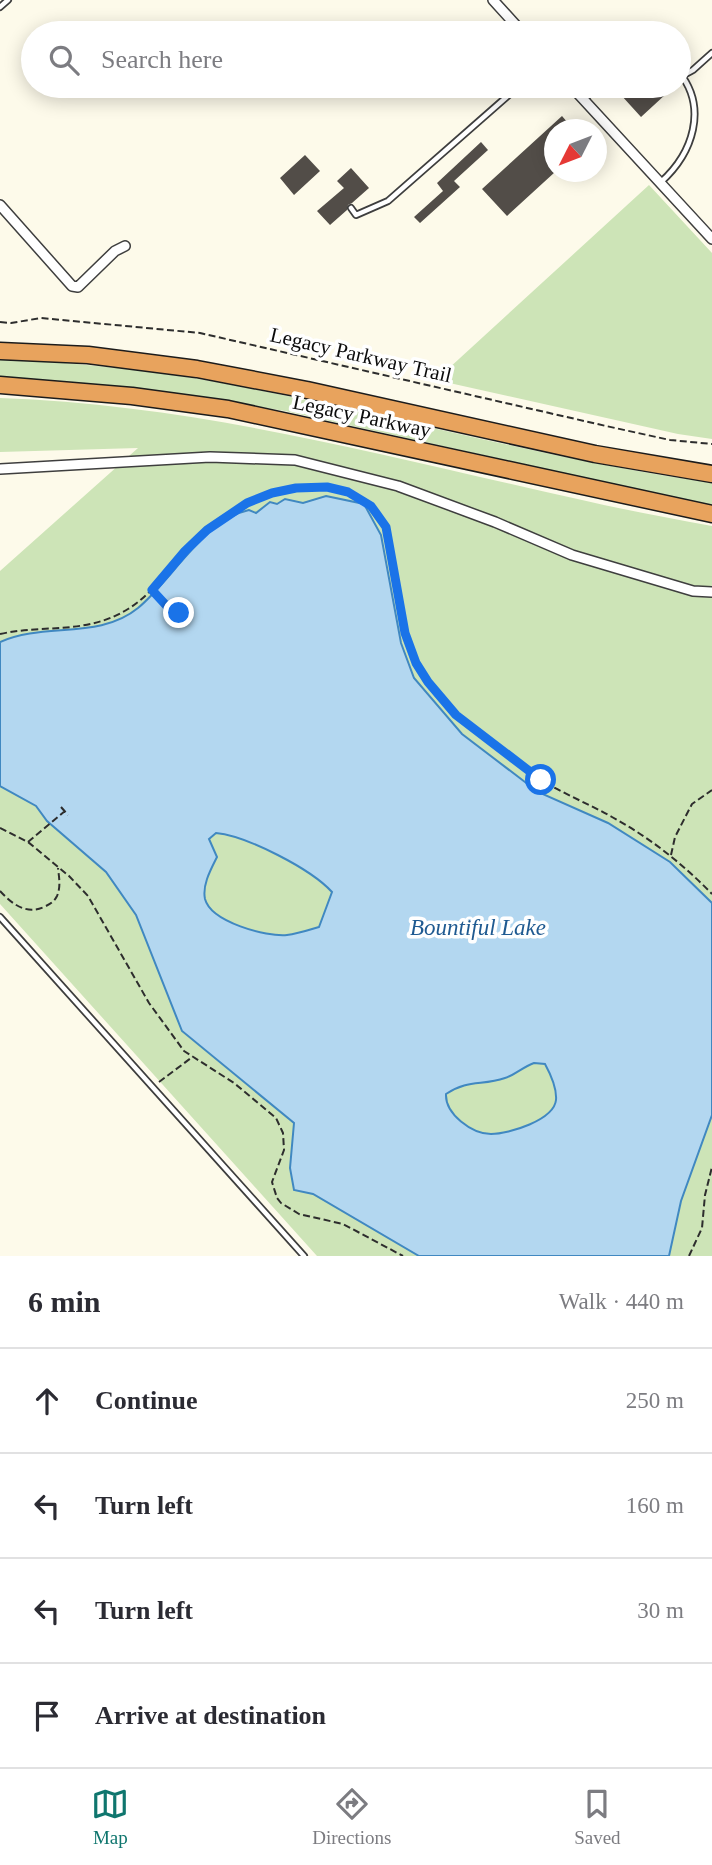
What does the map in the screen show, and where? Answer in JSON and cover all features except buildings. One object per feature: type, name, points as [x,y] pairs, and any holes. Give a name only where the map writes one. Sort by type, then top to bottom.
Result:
[{"type":"highway","name":"Legacy Parkway","points":[[0,351],[88,355],[197,369],[307,390],[595,454],[712,474]]},
{"type":"highway","name":"Legacy Parkway","points":[[0,384],[132,396],[228,409],[712,514]]},
{"type":"street","points":[[493,0],[512,21]]},
{"type":"street","points":[[584,100],[712,239]]},
{"type":"street","points":[[0,205],[72,286],[78,288],[114,251],[125,246]]},
{"type":"street","points":[[0,469],[210,457],[295,460],[398,486],[495,522],[572,555],[693,591],[712,592]]},
{"type":"lane","points":[[0,7],[8,0]]},
{"type":"lane","points":[[691,71],[712,53]]},
{"type":"lane","points":[[660,183],[676,166],[691,138],[695,103],[691,91]]},
{"type":"lane","points":[[351,208],[356,215],[388,201],[505,98]]},
{"type":"lane","points":[[0,917],[304,1256]]},
{"type":"path","name":"Legacy Parkway Trail","points":[[0,322],[41,318],[200,333],[619,429],[670,440],[712,444]]},
{"type":"path","points":[[0,634],[94,625],[128,609],[152,590],[201,536],[229,513],[272,493],[296,488],[327,487],[356,496],[371,506],[386,527],[395,584],[410,647],[422,673],[441,700],[456,715],[531,773],[625,824],[671,856],[712,894]]},
{"type":"path","points":[[152,590],[176,616]]},
{"type":"path","points":[[172,620],[179,613]]},
{"type":"path","points":[[671,856],[675,837],[692,804],[712,790]]},
{"type":"path","points":[[61,807],[68,815]]},
{"type":"path","points":[[28,842],[65,811]]},
{"type":"path","points":[[0,828],[28,842],[76,882],[93,903],[149,1003],[178,1044],[191,1057],[234,1083],[279,1123],[283,1133],[283,1154],[272,1182],[277,1199],[299,1214],[343,1224],[403,1256]]},
{"type":"path","points":[[0,891],[22,908],[32,910],[43,907],[54,901],[58,893],[58,867]]},
{"type":"path","points":[[153,1087],[191,1057]]},
{"type":"path","points":[[690,1256],[702,1228],[705,1195],[712,1167]]},
{"type":"green space","points":[[649,185],[712,253],[712,439],[678,434],[436,380]]},
{"type":"green space","points":[[0,359],[122,368],[213,381],[594,463],[712,483],[712,506],[285,411],[143,390],[0,377]]},
{"type":"green space","name":"Bountiful Lake","points":[[0,398],[75,403],[221,422],[365,451],[598,504],[712,526],[712,1256],[317,1256],[0,904],[0,571],[138,448],[0,452]]},
{"type":"water","name":"Bountiful Lake","points":[[326,496],[364,504],[381,535],[401,643],[414,678],[462,734],[538,792],[608,823],[670,862],[712,903],[712,1115],[681,1201],[669,1256],[419,1256],[313,1194],[294,1190],[290,1168],[294,1123],[182,1031],[136,915],[106,872],[47,821],[36,806],[0,786],[0,642],[35,633],[89,628],[123,618],[151,596],[218,525],[249,510],[256,513],[270,502],[277,504],[285,499],[303,503]],"holes":[[[216,833],[261,847],[294,864],[332,892],[319,927],[295,934],[278,935],[253,931],[217,915],[209,907],[204,894],[217,857],[209,839]],[[534,1063],[545,1064],[556,1095],[553,1107],[539,1120],[508,1132],[491,1134],[468,1127],[450,1109],[446,1094],[454,1089],[505,1078]]]},
{"type":"route","points":[[179,613],[176,616],[152,590],[185,551],[229,513],[247,503],[285,489],[327,487],[348,492],[371,506],[386,527],[405,633],[416,663],[428,682],[456,715],[541,780]]}]
